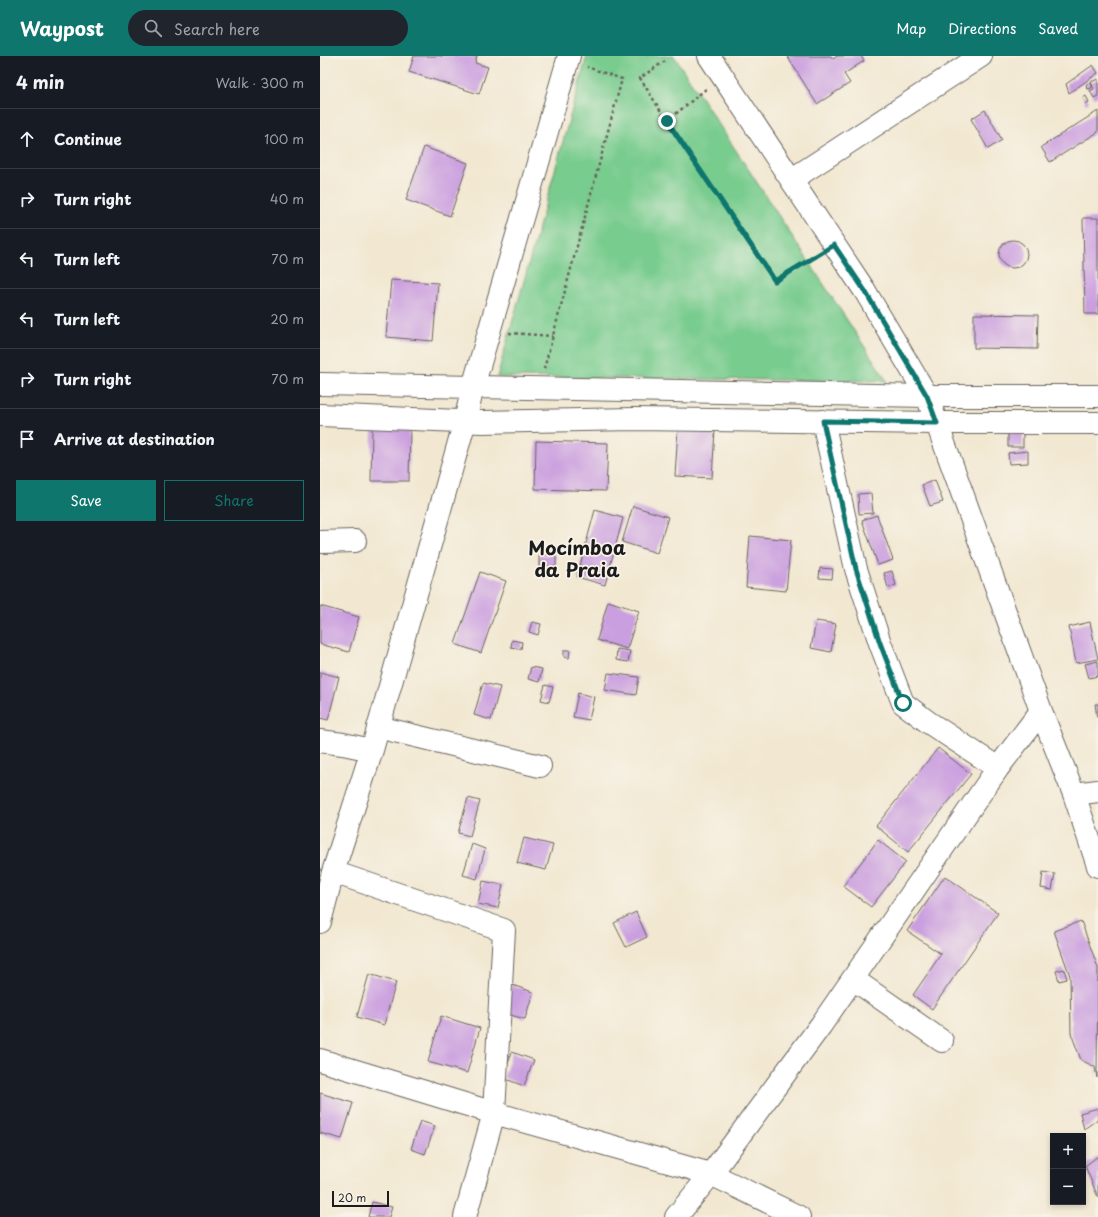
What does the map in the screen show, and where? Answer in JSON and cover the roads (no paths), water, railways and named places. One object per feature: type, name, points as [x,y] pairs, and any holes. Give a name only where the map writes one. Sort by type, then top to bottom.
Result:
[{"type":"street","points":[[709,56],[865,291],[927,396],[1041,711],[1074,794],[1098,866]]},
{"type":"street","points":[[791,180],[981,56]]},
{"type":"street","points":[[320,922],[333,872],[372,750],[465,421],[473,387],[568,58]]},
{"type":"street","points":[[320,384],[927,396],[1098,396]]},
{"type":"street","points":[[320,415],[482,422],[634,419],[937,423],[1098,423]]},
{"type":"street","points":[[823,421],[856,569],[880,643],[903,703],[928,722],[998,768]]},
{"type":"street","points":[[320,542],[355,541]]},
{"type":"street","points":[[676,1217],[711,1174],[821,1025],[998,768],[1041,711]]},
{"type":"street","points":[[378,727],[540,766]]},
{"type":"street","points":[[320,741],[372,750]]},
{"type":"street","points":[[1074,794],[1098,791]]},
{"type":"street","points":[[333,872],[504,930],[494,1113],[465,1217]]},
{"type":"street","points":[[853,979],[942,1041]]},
{"type":"street","points":[[320,1060],[494,1113],[711,1174],[799,1217]]},
{"type":"district","name":"Mocímboa da Praia","points":[[577,558]]}]
